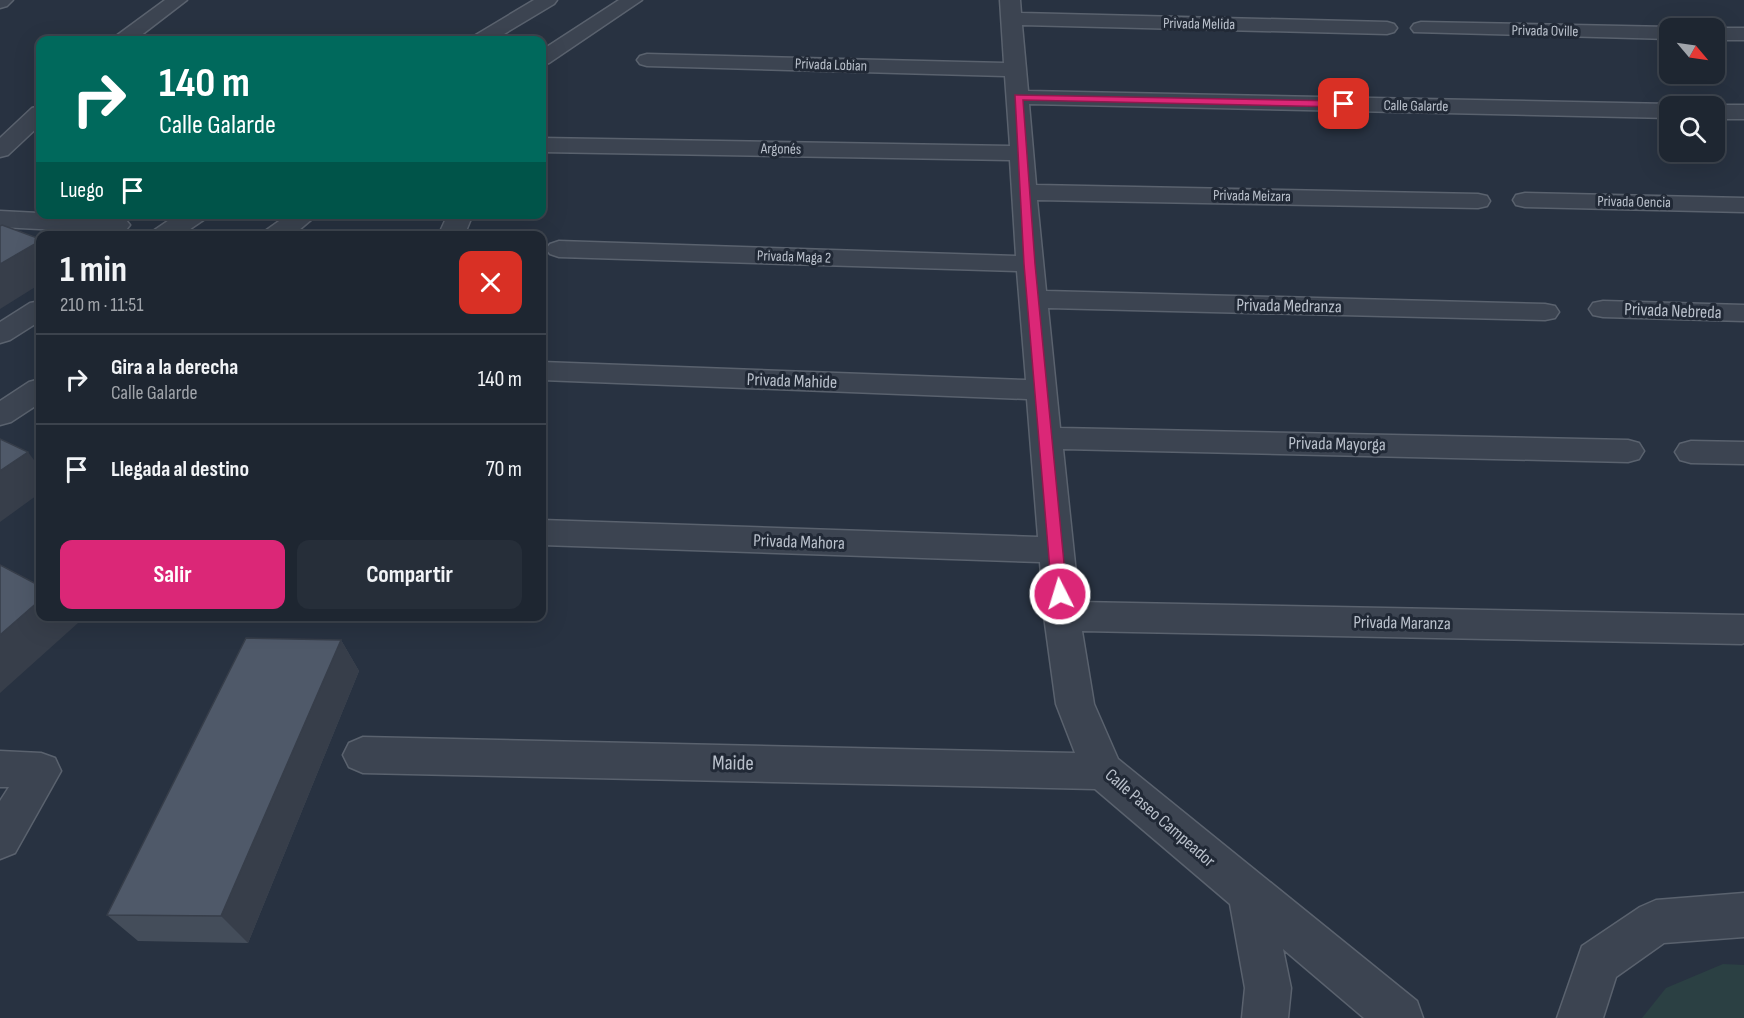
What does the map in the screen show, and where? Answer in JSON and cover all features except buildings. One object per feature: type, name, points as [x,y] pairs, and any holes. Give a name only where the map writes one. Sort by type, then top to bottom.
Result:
[{"type":"street","points":[[128,36],[177,0]]},
{"type":"street","points":[[488,36],[547,0]]},
{"type":"street","points":[[546,57],[632,0]]},
{"type":"street","name":"Privada Melida","points":[[1011,10],[1388,28]]},
{"type":"street","name":"Calle Paseo Campeador","points":[[1011,10],[1030,264],[1062,616],[1075,704],[1103,771],[1400,1018]]},
{"type":"street","name":"Privada Oville","points":[[1421,28],[1659,33]]},
{"type":"street","points":[[1725,34],[1744,34]]},
{"type":"street","name":"Privada Lobian","points":[[647,60],[1017,83]]},
{"type":"street","name":"Calle Galarde","points":[[1017,83],[1659,111]]},
{"type":"street","points":[[1725,112],[1744,112]]},
{"type":"street","points":[[0,150],[36,118]]},
{"type":"street","name":"Argonés","points":[[546,146],[1022,153]]},
{"type":"street","name":"Privada Meizara","points":[[1025,192],[1478,201]]},
{"type":"street","name":"Privada Oencia","points":[[1525,200],[1744,205]]},
{"type":"street","points":[[0,219],[117,225]]},
{"type":"street","points":[[170,231],[188,219]]},
{"type":"street","points":[[281,231],[299,219]]},
{"type":"street","name":"Privada Maga 2","points":[[559,249],[1030,264]]},
{"type":"street","name":"Privada Medranza","points":[[1033,299],[1545,312]]},
{"type":"street","name":"Privada Nebreda","points":[[1603,309],[1744,313]]},
{"type":"street","points":[[0,334],[36,312]]},
{"type":"street","name":"Privada Mahide","points":[[546,371],[1042,390]]},
{"type":"street","points":[[0,415],[36,391]]},
{"type":"street","name":"Privada Mayorga","points":[[1047,438],[1628,451]]},
{"type":"street","points":[[1691,452],[1744,453]]},
{"type":"street","name":"Privada Mahora","points":[[546,533],[1056,550]]},
{"type":"street","name":"Privada Maranza","points":[[1062,616],[1742,629]]},
{"type":"street","name":"Maide","points":[[363,755],[1103,771]]},
{"type":"street","points":[[0,770],[41,771],[0,839]]},
{"type":"street","points":[[1250,894],[1268,988],[1265,1018]]},
{"type":"street","points":[[1580,1018],[1598,962],[1656,922],[1744,915]]},
{"type":"green space","points":[[1723,964],[1744,965],[1744,1018],[1642,1018],[1666,988]]},
{"type":"route","points":[[1060,594],[1030,264],[1018,97],[1344,104]]}]
